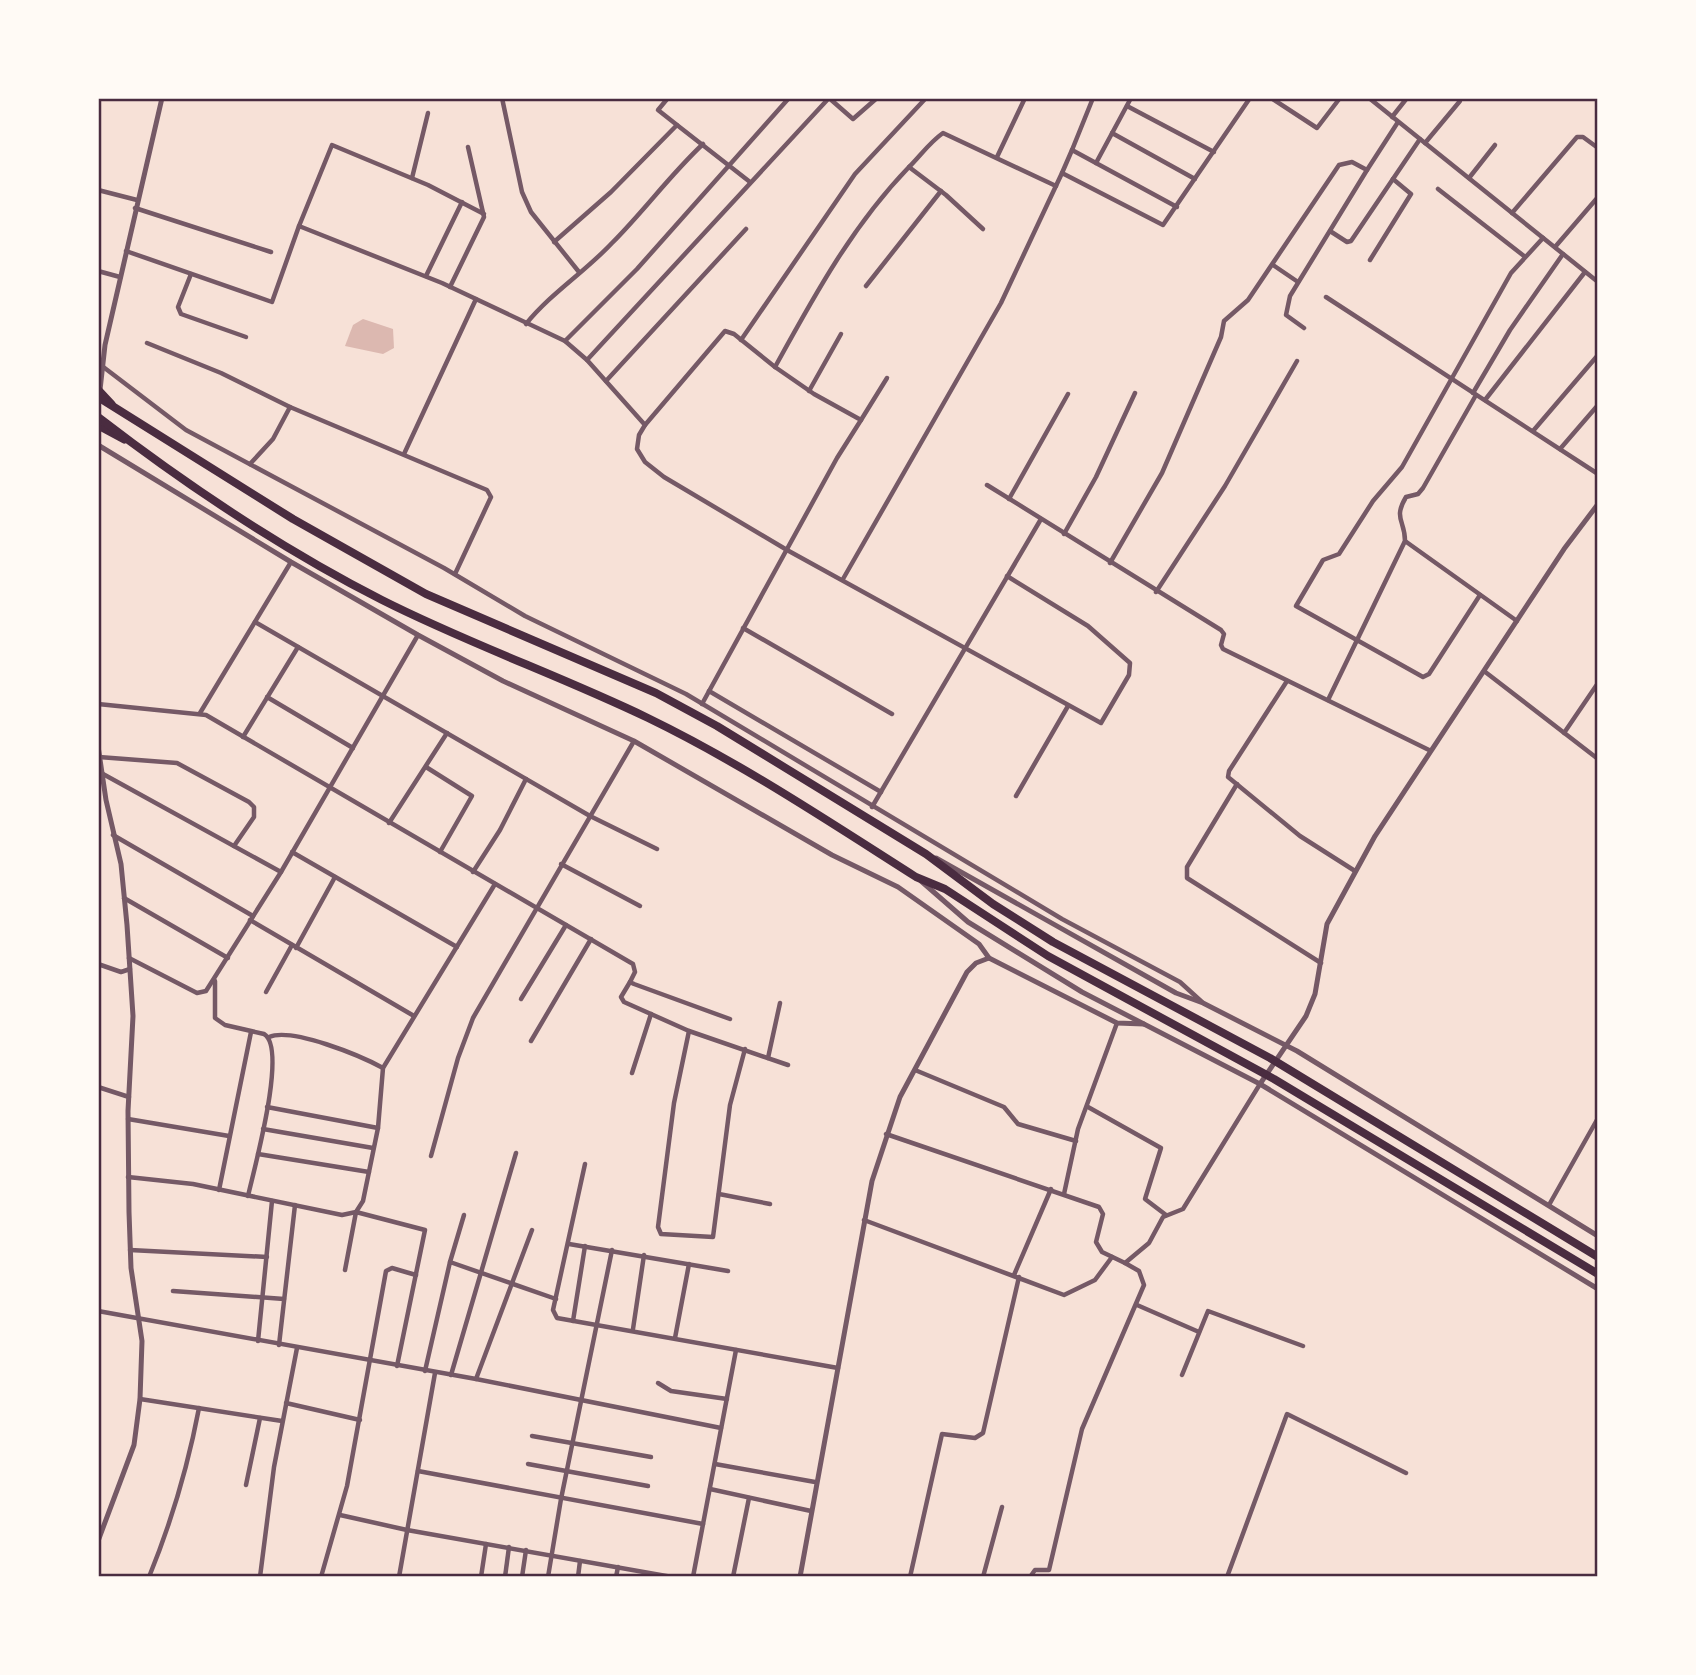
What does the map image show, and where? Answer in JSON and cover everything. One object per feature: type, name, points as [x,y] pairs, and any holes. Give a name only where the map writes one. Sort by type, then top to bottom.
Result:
[{"type":"highway","points":[[98,397],[293,519],[426,594],[656,693],[717,726],[926,854],[993,904],[1053,942],[1270,1058],[1598,1257]]},
{"type":"highway","points":[[98,417],[134,445],[301,554],[381,600],[647,718],[733,763],[915,877],[944,889],[1048,956],[1274,1079],[1598,1274]]},
{"type":"main road","points":[[98,389],[117,408]]},
{"type":"main road","points":[[98,426],[134,445]]},
{"type":"street","points":[[98,408],[100,365],[162,98]]},
{"type":"street","points":[[502,98],[522,192],[531,212],[579,272]]},
{"type":"street","points":[[668,98],[658,110],[750,182]]},
{"type":"street","points":[[565,341],[637,269],[789,98]]},
{"type":"street","points":[[587,360],[829,98],[853,118],[877,98]]},
{"type":"street","points":[[741,340],[855,174],[926,98]]},
{"type":"street","points":[[997,157],[1025,98]]},
{"type":"street","points":[[843,579],[1001,303],[1062,173],[1093,98]]},
{"type":"street","points":[[1096,163],[1131,98]]},
{"type":"street","points":[[1062,173],[1160,226],[1177,207],[1250,98]]},
{"type":"street","points":[[1276,99],[1317,128],[1340,98]]},
{"type":"street","points":[[1392,117],[1407,98]]},
{"type":"street","points":[[1371,99],[1598,282]]},
{"type":"street","points":[[1425,143],[1460,101]]},
{"type":"street","points":[[1127,106],[1214,152]]},
{"type":"street","points":[[412,178],[428,113]]},
{"type":"street","points":[[1304,328],[1285,311],[1298,282],[1398,122]]},
{"type":"street","points":[[554,242],[611,192],[677,125]]},
{"type":"street","points":[[775,367],[848,242],[882,195],[943,133],[1056,186]]},
{"type":"street","points":[[1112,133],[1195,179]]},
{"type":"street","points":[[1512,213],[1577,137],[1583,136],[1598,148]]},
{"type":"street","points":[[1330,231],[1347,242],[1351,241],[1420,139]]},
{"type":"street","points":[[526,324],[549,298],[610,246],[680,165],[704,144]]},
{"type":"street","points":[[126,251],[272,302],[332,145],[412,178],[484,214]]},
{"type":"street","points":[[1469,178],[1495,145]]},
{"type":"street","points":[[450,287],[484,214],[468,148]]},
{"type":"street","points":[[1072,150],[1177,207]]},
{"type":"street","points":[[1110,563],[1162,473],[1221,337],[1224,321],[1248,300],[1339,165],[1352,162],[1367,170]]},
{"type":"street","points":[[909,167],[941,191],[983,229]]},
{"type":"street","points":[[1370,260],[1411,194],[1393,179]]},
{"type":"street","points":[[1438,189],[1524,256]]},
{"type":"street","points":[[98,190],[137,200]]},
{"type":"street","points":[[866,286],[941,191]]},
{"type":"street","points":[[1555,247],[1598,197]]},
{"type":"street","points":[[426,276],[462,202]]},
{"type":"street","points":[[135,208],[271,252]]},
{"type":"street","points":[[299,226],[426,276],[565,341],[587,360],[645,425]]},
{"type":"street","points":[[607,382],[746,229]]},
{"type":"street","points":[[1480,595],[1426,677],[1299,610],[1297,603],[1323,560],[1339,554],[1373,501],[1402,467],[1511,273],[1543,238]]},
{"type":"street","points":[[1517,621],[1405,541],[1398,519],[1406,497],[1418,494],[1423,488],[1510,330],[1563,254]]},
{"type":"street","points":[[1273,265],[1298,282]]},
{"type":"street","points":[[98,271],[120,277]]},
{"type":"street","points":[[1485,400],[1586,272]]},
{"type":"street","points":[[191,274],[178,307],[181,314],[246,337]]},
{"type":"street","points":[[1326,297],[1598,474]]},
{"type":"street","points":[[404,454],[477,299]]},
{"type":"street","points":[[861,420],[810,391],[730,332],[723,333],[645,425],[639,435],[637,449],[654,471],[787,550],[1101,723],[1129,675],[1130,663],[1088,626],[1007,576]]},
{"type":"street","points":[[810,391],[841,334]]},
{"type":"street","points":[[147,344],[221,373],[290,407],[492,494],[455,574]]},
{"type":"street","points":[[1533,431],[1598,355]]},
{"type":"street","points":[[1156,592],[1225,486],[1297,361]]},
{"type":"street","points":[[100,365],[186,430],[455,574],[525,616],[702,704],[1062,919],[1180,982],[1203,1003]]},
{"type":"street","points":[[702,704],[837,458],[887,378]]},
{"type":"street","points":[[1064,534],[1096,477],[1135,393]]},
{"type":"street","points":[[1009,499],[1068,394]]},
{"type":"street","points":[[1560,449],[1598,405]]},
{"type":"street","points":[[250,464],[273,439],[290,407]]},
{"type":"street","points":[[98,445],[418,635],[550,704],[634,741],[832,855],[898,887],[978,944],[989,958],[1116,1023],[1144,1024]]},
{"type":"street","points":[[987,485],[1224,632],[1221,645],[1223,649],[1429,750]]},
{"type":"street","points":[[1125,1263],[1149,1243],[1166,1215],[1183,1209],[1260,1084],[1306,1016],[1315,994],[1327,924],[1355,871],[1429,750],[1598,504]]},
{"type":"street","points":[[872,807],[1041,519]]},
{"type":"street","points":[[1328,700],[1405,541]]},
{"type":"street","points":[[201,713],[291,562]]},
{"type":"street","points":[[255,622],[590,816],[657,849]]},
{"type":"street","points":[[743,628],[892,714]]},
{"type":"street","points":[[129,958],[197,993],[206,991],[281,872],[418,635]]},
{"type":"street","points":[[243,737],[298,647]]},
{"type":"street","points":[[1483,670],[1598,759]]},
{"type":"street","points":[[1287,681],[1229,771],[1228,777],[1300,836],[1355,871]]},
{"type":"street","points":[[1564,733],[1598,683]]},
{"type":"street","points":[[709,691],[881,792]]},
{"type":"street","points":[[267,697],[353,748]]},
{"type":"street","points":[[98,704],[201,713],[633,964],[635,972],[621,999],[689,1031],[788,1065]]},
{"type":"street","points":[[1016,796],[1068,706]]},
{"type":"street","points":[[389,823],[447,733]]},
{"type":"street","points":[[431,1156],[465,1036],[536,907],[634,741]]},
{"type":"street","points":[[99,1537],[134,1445],[140,1399],[140,1321],[131,1251],[128,1177],[133,1016],[130,969],[121,864],[98,751],[177,763],[249,802],[254,807],[254,817],[234,846]]},
{"type":"street","points":[[426,767],[472,796],[440,852]]},
{"type":"street","points":[[102,774],[281,872]]},
{"type":"street","points":[[473,872],[500,830],[526,779]]},
{"type":"street","points":[[1237,785],[1186,867],[1187,878],[1321,963]]},
{"type":"street","points":[[113,835],[414,1016]]},
{"type":"street","points":[[292,852],[457,947]]},
{"type":"street","points":[[926,854],[967,873],[1176,993],[1203,1003],[1287,1046],[1598,1236]]},
{"type":"street","points":[[561,864],[640,906]]},
{"type":"street","points":[[266,992],[335,877]]},
{"type":"street","points":[[915,877],[968,922],[1082,992],[1260,1084],[1598,1289]]},
{"type":"street","points":[[345,1270],[356,1212],[363,1201],[378,1128],[383,1068],[495,884]]},
{"type":"street","points":[[124,898],[228,958]]},
{"type":"street","points":[[521,999],[566,925]]},
{"type":"street","points":[[531,1041],[591,939]]},
{"type":"street","points":[[800,1577],[864,1220],[886,1134],[915,1070],[967,972],[976,963],[989,958]]},
{"type":"street","points":[[98,964],[121,971],[130,969]]},
{"type":"street","points":[[215,980],[215,1018],[225,1025],[270,1037],[282,1034],[349,1049],[383,1068]]},
{"type":"street","points":[[630,982],[730,1019]]},
{"type":"street","points":[[768,1058],[780,1003]]},
{"type":"street","points":[[632,1073],[651,1014]]},
{"type":"street","points":[[1064,1194],[1076,1141],[1116,1023]]},
{"type":"street","points":[[689,1031],[674,1103],[659,1233],[713,1237],[730,1105],[745,1049]]},
{"type":"street","points":[[219,1190],[251,1032]]},
{"type":"street","points":[[248,1196],[267,1107],[274,1055],[270,1037]]},
{"type":"street","points":[[915,1070],[1003,1107],[1018,1124],[1076,1141]]},
{"type":"street","points":[[98,1087],[129,1097]]},
{"type":"street","points":[[267,1107],[378,1128]]},
{"type":"street","points":[[1088,1107],[1161,1148],[1144,1199],[1166,1215]]},
{"type":"street","points":[[1549,1205],[1598,1118]]},
{"type":"street","points":[[128,1119],[229,1136]]},
{"type":"street","points":[[263,1129],[373,1148]]},
{"type":"street","points":[[886,1134],[1051,1189],[1102,1210],[1096,1242],[1102,1252],[1139,1271],[1145,1280],[1137,1305],[1082,1429],[1049,1570],[1035,1570],[1030,1577]]},
{"type":"street","points":[[451,1375],[516,1153]]},
{"type":"street","points":[[258,1154],[369,1172]]},
{"type":"street","points":[[585,1164],[556,1299],[555,1315],[573,1321],[633,1329],[838,1368]]},
{"type":"street","points":[[128,1177],[219,1190],[342,1215],[356,1212],[425,1230],[397,1366]]},
{"type":"street","points":[[910,1577],[942,1434],[975,1438],[983,1433],[1016,1276],[1051,1189]]},
{"type":"street","points":[[719,1194],[770,1204]]},
{"type":"street","points":[[258,1341],[272,1201]]},
{"type":"street","points":[[279,1345],[295,1205]]},
{"type":"street","points":[[425,1371],[464,1214]]},
{"type":"street","points":[[864,1220],[1069,1295],[1100,1276],[1112,1257]]},
{"type":"street","points":[[476,1379],[514,1284],[532,1230]]},
{"type":"street","points":[[569,1244],[728,1271]]},
{"type":"street","points":[[573,1321],[585,1246]]},
{"type":"street","points":[[548,1577],[561,1499],[612,1250]]},
{"type":"street","points":[[131,1251],[267,1257]]},
{"type":"street","points":[[633,1329],[644,1255]]},
{"type":"street","points":[[450,1262],[556,1299]]},
{"type":"street","points":[[675,1338],[689,1264]]},
{"type":"street","points":[[321,1577],[340,1515],[387,1269],[416,1275]]},
{"type":"street","points":[[173,1291],[284,1299]]},
{"type":"street","points":[[1137,1305],[1199,1332]]},
{"type":"street","points":[[98,1311],[140,1321],[476,1379],[722,1428]]},
{"type":"street","points":[[1182,1375],[1206,1313],[1210,1311],[1303,1346]]},
{"type":"street","points":[[260,1577],[282,1421],[297,1348]]},
{"type":"street","points":[[693,1577],[736,1350]]},
{"type":"street","points":[[399,1577],[435,1373]]},
{"type":"street","points":[[658,1383],[671,1391],[727,1399]]},
{"type":"street","points":[[140,1399],[282,1421]]},
{"type":"street","points":[[286,1404],[360,1420]]},
{"type":"street","points":[[149,1577],[163,1547],[199,1408]]},
{"type":"street","points":[[1227,1577],[1287,1414],[1406,1473]]},
{"type":"street","points":[[246,1485],[260,1418]]},
{"type":"street","points":[[532,1436],[651,1457]]},
{"type":"street","points":[[528,1464],[648,1486]]},
{"type":"street","points":[[715,1464],[815,1482]]},
{"type":"street","points":[[418,1471],[703,1524]]},
{"type":"street","points":[[710,1489],[811,1511]]},
{"type":"street","points":[[733,1577],[749,1498]]},
{"type":"street","points":[[983,1577],[1002,1507]]},
{"type":"street","points":[[340,1515],[407,1530],[672,1577]]},
{"type":"street","points":[[481,1577],[486,1544]]},
{"type":"street","points":[[505,1577],[509,1547]]},
{"type":"street","points":[[522,1577],[526,1550]]},
{"type":"street","points":[[578,1577],[580,1561]]},
{"type":"street","points":[[616,1577],[618,1567]]},
{"type":"shaded area","points":[[363,319],[393,329],[394,348],[383,354],[345,346],[353,325]]}]
